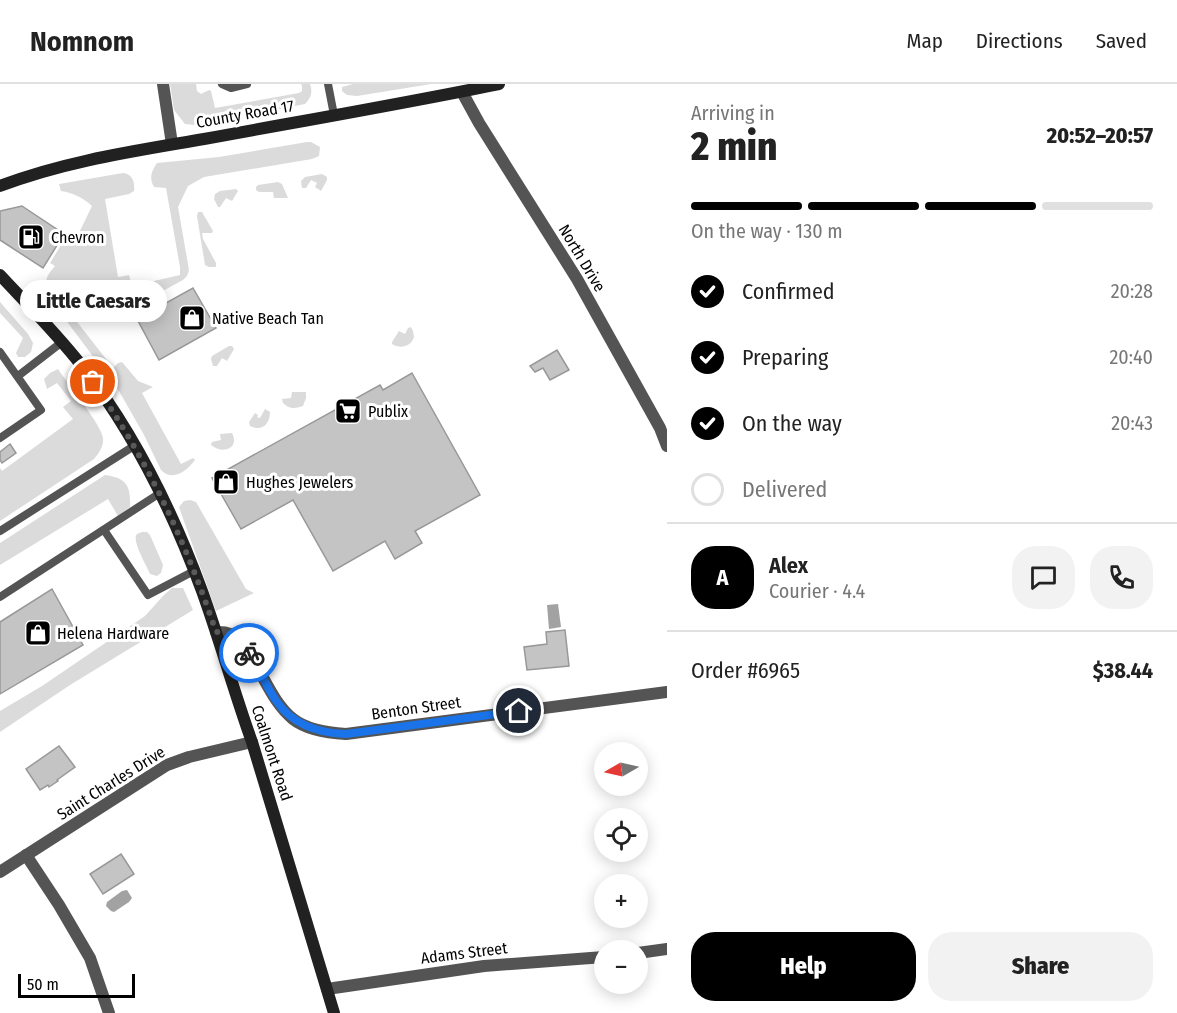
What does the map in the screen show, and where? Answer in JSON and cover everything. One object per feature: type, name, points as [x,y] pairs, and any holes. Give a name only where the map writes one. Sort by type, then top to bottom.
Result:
[{"type":"street","points":[[163,84],[172,144]]},
{"type":"street","name":"County Road 17","points":[[0,186],[70,165],[172,144],[499,84]]},
{"type":"street","name":"North Drive","points":[[462,92],[577,279],[660,429],[667,446]]},
{"type":"street","points":[[0,178],[30,176]]},
{"type":"street","name":"Coalmont Road","points":[[0,275],[82,367],[113,411],[160,493],[194,571],[216,632],[252,742],[334,1013]]},
{"type":"street","name":"Benton Street","points":[[216,632],[233,635],[241,643],[253,658],[277,702],[295,721],[329,733],[346,734],[667,692]]},
{"type":"street","name":"Saint Charles Drive","points":[[0,872],[167,765],[189,757],[252,742]]},
{"type":"street","points":[[26,855],[90,958],[109,1013]]},
{"type":"street","points":[[648,952],[667,949]]},
{"type":"street","name":"Adams Street","points":[[327,989],[484,966],[594,958]]},
{"type":"lane","points":[[222,84],[231,87],[247,84]]},
{"type":"lane","points":[[328,84],[334,115]]},
{"type":"lane","points":[[18,376],[62,342]]},
{"type":"lane","points":[[0,352],[41,410],[0,438]]},
{"type":"lane","points":[[0,531],[134,446]]},
{"type":"lane","points":[[0,597],[160,493]]},
{"type":"lane","points":[[104,530],[148,595],[194,571]]},
{"type":"shaded area","points":[[170,84],[196,84],[197,91],[201,94],[211,91],[215,108],[299,93],[302,91],[301,84],[310,84],[311,93],[305,104],[194,125],[185,124],[174,110]]},
{"type":"shaded area","points":[[353,84],[431,84],[357,96],[347,95],[342,91],[342,87]]},
{"type":"shaded area","points":[[307,142],[320,147],[319,156],[204,177],[188,186],[178,207],[189,270],[187,276],[137,305],[136,293],[125,294],[125,304],[121,308],[111,295],[99,303],[95,298],[81,307],[82,312],[74,318],[113,368],[122,362],[138,381],[153,387],[142,393],[181,464],[193,458],[195,460],[179,474],[165,473],[161,470],[119,391],[50,299],[46,282],[55,266],[50,263],[69,232],[77,237],[92,206],[77,196],[61,191],[59,184],[123,173],[131,177],[134,182],[134,191],[105,199],[118,277],[129,275],[132,286],[180,275],[166,188],[154,187],[151,178],[157,163],[219,157]]},
{"type":"shaded area","points":[[322,174],[327,177],[327,180],[321,191],[315,187],[317,183],[311,180],[306,188],[302,188],[301,181],[305,177]]},
{"type":"shaded area","points":[[278,182],[282,184],[288,198],[274,198],[273,192],[256,190],[258,185]]},
{"type":"shaded area","points":[[236,189],[238,191],[232,201],[226,198],[218,207],[214,199],[215,194]]},
{"type":"shaded area","points":[[198,212],[202,212],[213,231],[202,233],[216,267],[205,265]]},
{"type":"shaded area","points":[[0,302],[33,343],[31,352],[25,357],[18,357],[16,353],[23,338],[0,313]]},
{"type":"shaded area","points":[[411,327],[414,337],[408,345],[402,347],[392,344],[399,331],[405,334]]},
{"type":"shaded area","points":[[229,346],[234,349],[227,361],[222,358],[217,366],[213,366],[212,356]]},
{"type":"shaded area","points":[[58,369],[96,423],[103,438],[102,447],[94,459],[0,521],[0,468],[2,471],[73,419],[63,407],[71,401],[57,383],[47,389],[44,379]]},
{"type":"shaded area","points":[[292,392],[306,392],[303,406],[292,408],[283,403],[282,399],[291,398]]},
{"type":"shaded area","points":[[265,409],[270,412],[267,423],[258,428],[250,426],[249,422],[255,413],[260,418]]},
{"type":"shaded area","points":[[232,433],[234,443],[229,448],[225,450],[211,445],[212,442],[221,440],[220,434]]},
{"type":"shaded area","points":[[105,475],[118,478],[126,484],[130,507],[118,516],[108,499],[0,565],[0,543]]},
{"type":"shaded area","points":[[184,501],[196,502],[246,589],[254,593],[216,611],[179,507]]},
{"type":"shaded area","points":[[142,532],[150,535],[163,565],[161,573],[157,576],[150,574],[136,542],[137,534]]},
{"type":"shaded area","points":[[172,588],[183,588],[193,610],[70,685],[0,732],[0,711],[42,686],[145,616]]},
{"type":"shaded area","points":[[558,604],[561,627],[549,629],[547,605]]},
{"type":"shaded area","points":[[127,890],[132,898],[129,902],[114,912],[106,906],[107,902]]},
{"type":"building","name":"Chevron","points":[[22,206],[64,234],[43,268],[0,240],[0,211]]},
{"type":"building","points":[[193,288],[216,328],[159,360],[137,319]]},
{"type":"building","points":[[136,293],[137,305],[125,304],[125,294]]},
{"type":"building","points":[[557,350],[569,370],[550,380],[543,368],[535,372],[530,366]]},
{"type":"building","points":[[412,373],[480,495],[415,531],[422,543],[395,559],[385,541],[333,571],[293,500],[241,529],[212,478],[380,385],[383,390]]},
{"type":"building","points":[[10,444],[16,453],[2,463],[0,452]]},
{"type":"building","name":"Helena Hardware","points":[[52,589],[83,645],[0,694],[0,622]]},
{"type":"building","points":[[565,630],[569,666],[527,670],[524,647],[547,644],[546,632]]},
{"type":"building","points":[[59,746],[75,767],[49,787],[48,785],[40,790],[26,769]]},
{"type":"building","points":[[121,854],[134,874],[103,894],[90,874]]},
{"type":"way so far","points":[[93,382],[113,411],[160,493],[184,545],[216,632],[233,635],[249,653]]},
{"type":"place","name":"Chevron","points":[[31,237]]},
{"type":"place","name":"Native Beach Tan","points":[[192,318]]},
{"type":"place","name":"Little Caesars","points":[[93,382]]},
{"type":"place","name":"Publix","points":[[348,411]]},
{"type":"place","name":"Hughes Jewelers","points":[[226,482]]},
{"type":"place","name":"Helena Hardware","points":[[38,633]]},
{"type":"route","points":[[249,653],[285,712],[295,721],[329,733],[346,734],[519,711]]}]
